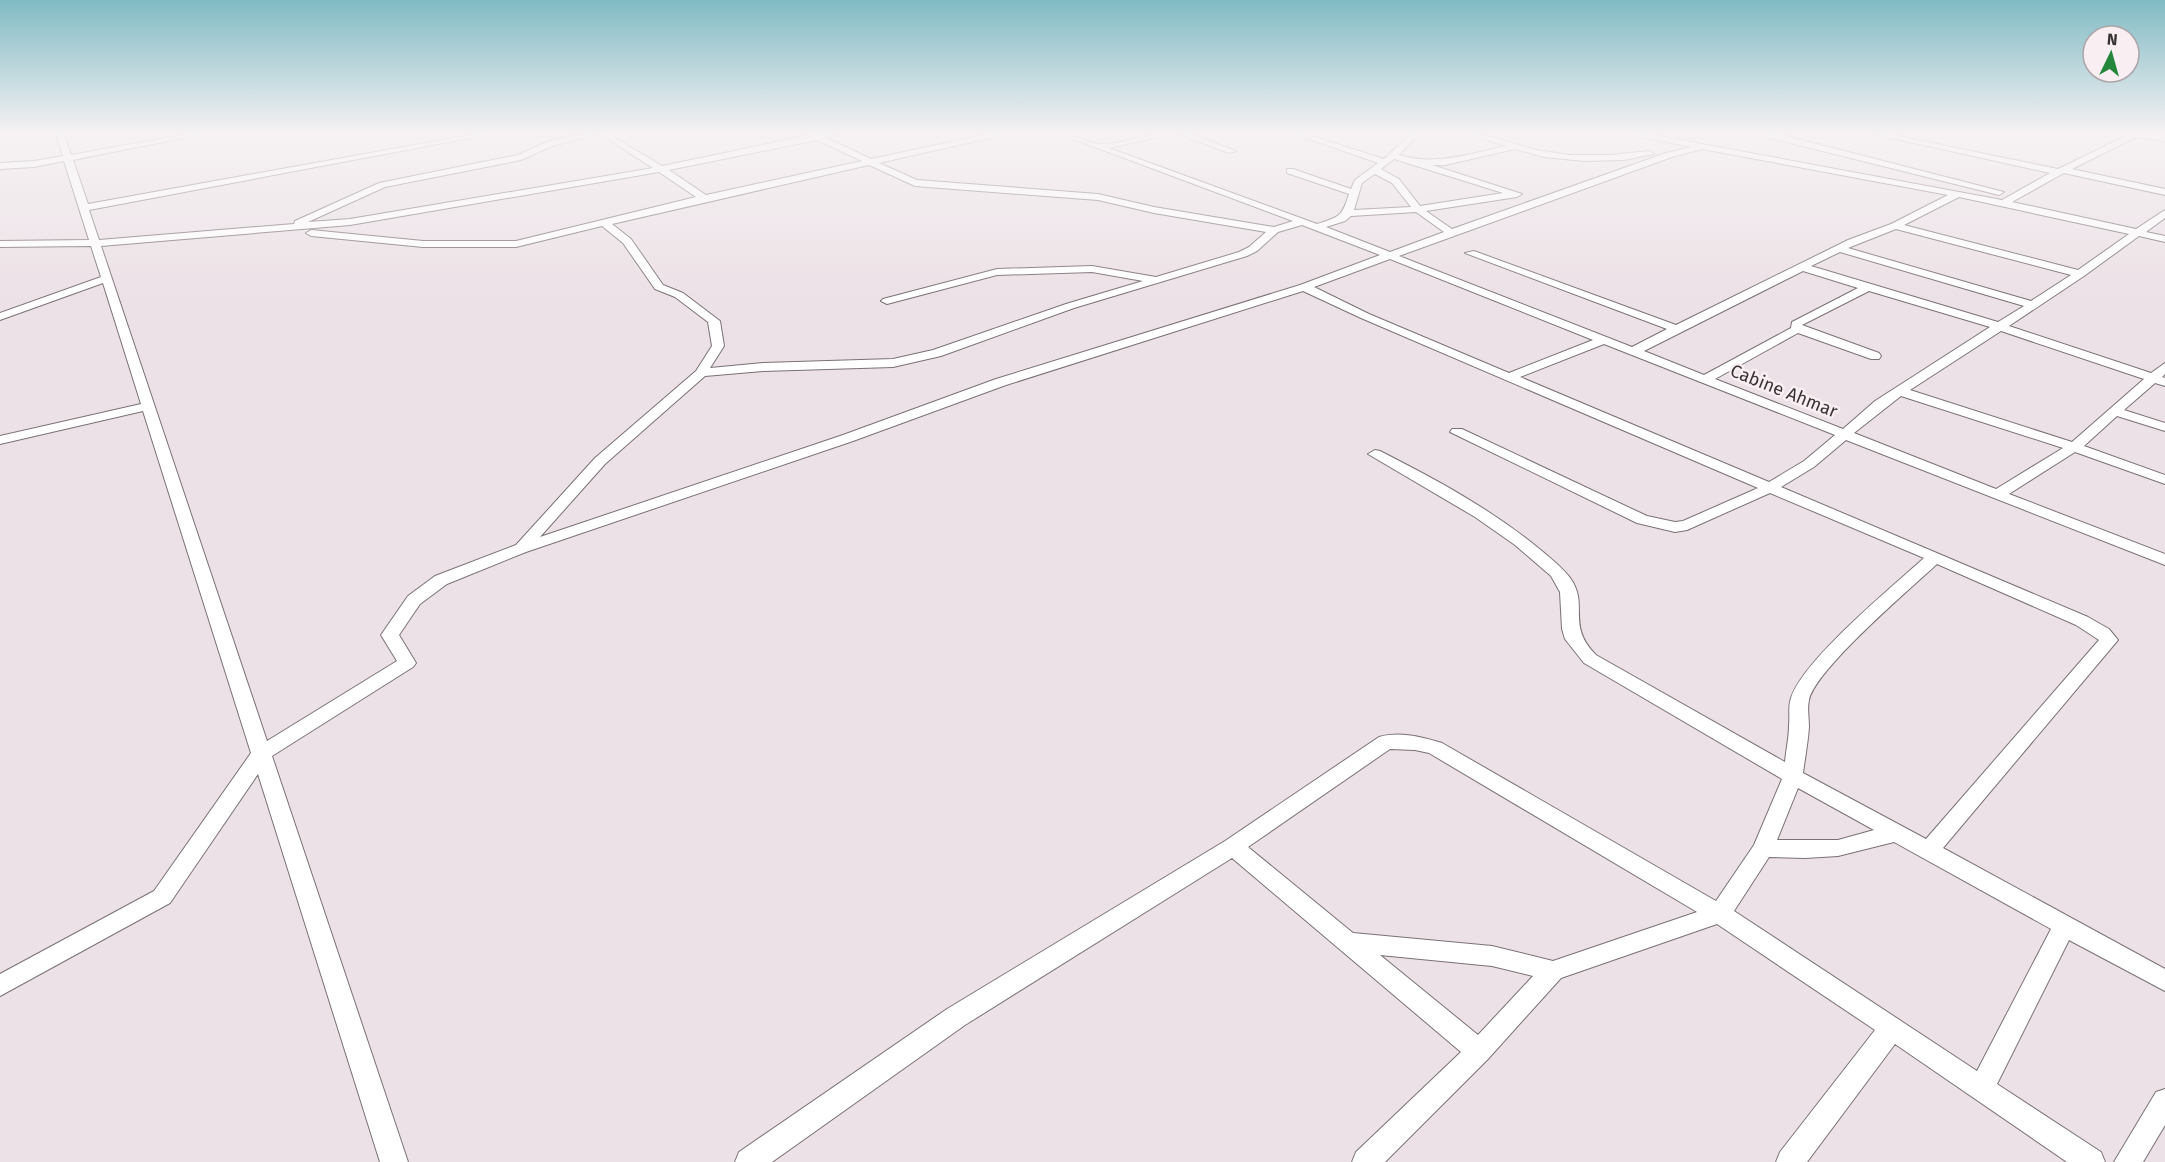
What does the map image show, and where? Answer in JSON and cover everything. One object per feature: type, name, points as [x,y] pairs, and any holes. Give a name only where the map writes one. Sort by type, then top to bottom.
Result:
[{"type":"street","points":[[77,188],[394,1162]]},
{"type":"street","points":[[84,208],[192,188]]},
{"type":"street","points":[[286,229],[375,188]]},
{"type":"street","points":[[0,244],[95,243],[286,229],[375,218],[549,188]]},
{"type":"street","points":[[690,188],[704,198]]},
{"type":"street","points":[[286,229],[423,244],[516,244],[747,188]]},
{"type":"street","points":[[983,188],[1098,197],[1154,210],[1274,230]]},
{"type":"street","name":"Cabine Ahmar","points":[[1211,188],[1634,350],[1844,435],[2165,560]]},
{"type":"street","points":[[1340,188],[1354,193]]},
{"type":"street","points":[[1317,227],[1338,221],[1348,213],[1356,188]]},
{"type":"street","points":[[1403,188],[1418,209],[1450,232]]},
{"type":"street","points":[[1497,188],[1538,201]]},
{"type":"street","points":[[0,986],[162,897],[261,754],[407,663],[390,635],[414,600],[441,580],[520,549],[848,438],[1001,382],[1304,287],[1574,188]]},
{"type":"street","points":[[1927,188],[2165,239]]},
{"type":"street","points":[[1985,188],[2016,196]]},
{"type":"street","points":[[2004,203],[2030,188]]},
{"type":"street","points":[[2146,188],[2165,192]]},
{"type":"street","points":[[1348,213],[1418,209],[1516,194]]},
{"type":"street","points":[[1634,350],[1802,267],[1895,226],[1958,194]]},
{"type":"street","points":[[1457,432],[1642,520],[1675,527],[1707,518],[1770,488],[1809,464],[1871,411],[2080,274],[2165,213]]},
{"type":"street","points":[[702,373],[764,367],[893,363],[937,353],[1070,306],[1243,254],[1253,249],[1274,230],[1302,222]]},
{"type":"street","points":[[520,549],[600,461],[636,427],[702,373],[718,346],[714,321],[679,295],[659,287],[627,241],[606,224]]},
{"type":"street","points":[[1895,226],[2080,274]]},
{"type":"street","points":[[1840,249],[2034,304]]},
{"type":"street","points":[[1470,253],[1677,329]]},
{"type":"street","points":[[1802,267],[2001,327],[2158,380]]},
{"type":"street","points":[[887,301],[997,272],[1092,269],[1156,280]]},
{"type":"street","points":[[0,316],[107,278]]},
{"type":"street","points":[[1304,287],[1365,316],[1935,557],[2082,621],[2103,633],[2109,640],[1928,851]]},
{"type":"street","points":[[1797,329],[1796,324],[1869,287]]},
{"type":"street","points":[[1706,379],[1797,329],[1875,356]]},
{"type":"street","points":[[1510,377],[1605,339]]},
{"type":"street","points":[[1998,494],[2074,447],[2115,411],[2158,380],[2165,367]]},
{"type":"street","points":[[1901,392],[2074,447],[2165,480]]},
{"type":"street","points":[[0,440],[148,406]]},
{"type":"street","points":[[2115,411],[2165,427]]},
{"type":"street","points":[[1376,454],[1457,497],[1515,536],[1556,572],[1566,584],[1569,626],[1574,640],[1590,659],[1793,776],[2165,981]]},
{"type":"street","points":[[1366,1162],[1479,1051],[1552,971],[1720,914],[1763,848],[1793,776],[1799,728],[1799,701],[1803,690],[1817,671],[1858,627],[1935,557]]},
{"type":"street","points":[[749,1162],[956,1017],[1233,848],[1386,742],[1415,743],[1435,748],[1720,914],[2091,1162]]},
{"type":"street","points":[[1763,848],[1805,850],[1838,848],[1896,833]]},
{"type":"street","points":[[1233,848],[1479,1051]]},
{"type":"street","points":[[1981,1089],[2063,929]]},
{"type":"street","points":[[1347,942],[1492,956],[1552,971]]},
{"type":"street","points":[[1790,1162],[1891,1029]]},
{"type":"street","points":[[2128,1162],[2165,1101]]}]
